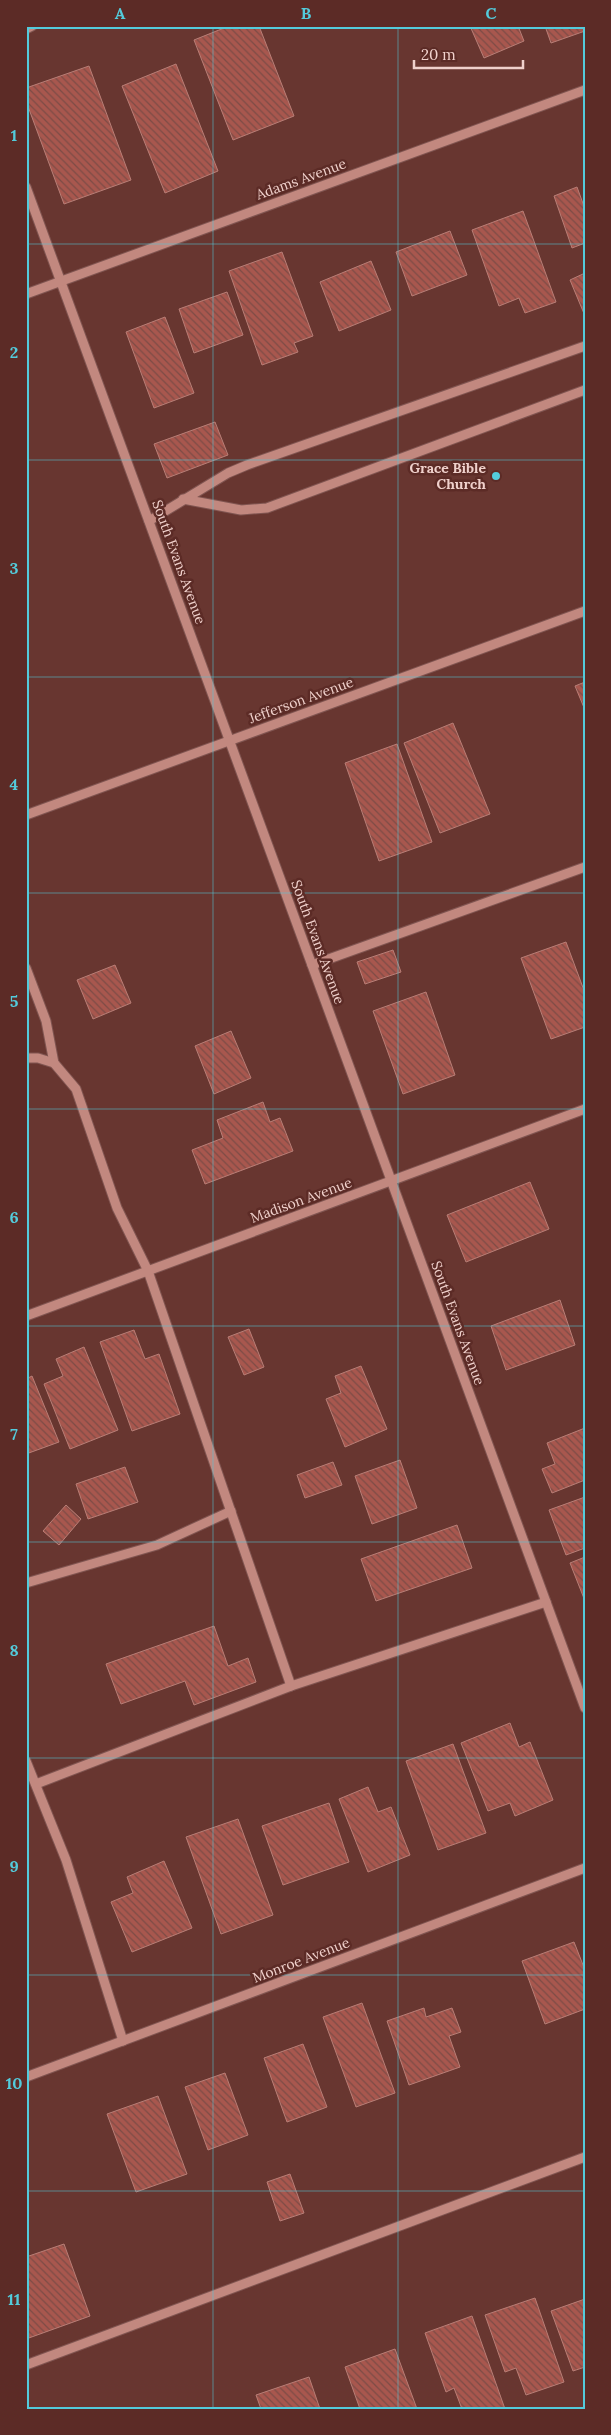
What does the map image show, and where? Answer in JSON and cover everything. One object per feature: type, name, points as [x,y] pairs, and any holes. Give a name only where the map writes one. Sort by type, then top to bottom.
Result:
[{"type":"street","points":[[26,29],[32,26]]},
{"type":"street","name":"Adams Avenue","points":[[26,294],[585,90]]},
{"type":"street","name":"South Evans Avenue","points":[[26,187],[585,1708]]},
{"type":"street","points":[[149,520],[183,499],[247,465],[585,346]]},
{"type":"street","points":[[183,499],[241,510],[267,508],[585,390]]},
{"type":"street","name":"Jefferson Avenue","points":[[26,815],[585,611]]},
{"type":"street","points":[[312,964],[585,867]]},
{"type":"street","points":[[26,968],[46,1020],[54,1063],[76,1089],[117,1208],[148,1271],[291,1686]]},
{"type":"street","points":[[26,1058],[38,1058],[54,1063]]},
{"type":"street","name":"Madison Avenue","points":[[26,1316],[585,1109]]},
{"type":"street","points":[[26,1583],[157,1545],[231,1511]]},
{"type":"street","points":[[36,1784],[291,1686],[546,1602]]},
{"type":"street","points":[[26,1761],[66,1860],[123,2041]]},
{"type":"street","name":"Monroe Avenue","points":[[26,2077],[585,1868]]},
{"type":"street","points":[[26,2365],[585,2156]]},
{"type":"building","points":[[229,26],[259,26],[294,116],[233,140],[194,40]]},
{"type":"building","points":[[470,26],[518,26],[524,41],[484,58]]},
{"type":"building","points":[[545,26],[585,26],[585,31],[551,43]]},
{"type":"building","points":[[176,64],[218,171],[165,193],[122,86]]},
{"type":"building","points":[[89,66],[131,180],[64,204],[26,101],[26,88]]},
{"type":"building","points":[[577,187],[585,209],[585,243],[572,248],[554,196]]},
{"type":"building","points":[[523,211],[556,302],[525,313],[519,298],[499,306],[472,230]]},
{"type":"building","points":[[450,231],[467,275],[412,296],[396,252]]},
{"type":"building","points":[[282,252],[313,336],[294,343],[298,352],[262,365],[229,271]]},
{"type":"building","points":[[371,261],[391,310],[339,331],[320,282]]},
{"type":"building","points":[[585,273],[585,316],[570,280]]},
{"type":"building","points":[[227,292],[243,335],[194,353],[179,309]]},
{"type":"building","points":[[165,317],[194,393],[154,408],[126,332]]},
{"type":"building","points":[[215,422],[228,455],[167,478],[154,444]]},
{"type":"building","points":[[585,682],[585,710],[575,686]]},
{"type":"building","points":[[453,723],[490,814],[440,833],[404,743]]},
{"type":"building","points":[[397,744],[432,842],[379,861],[345,763]]},
{"type":"building","points":[[566,942],[585,993],[585,1027],[551,1039],[521,958]]},
{"type":"building","points":[[393,950],[401,972],[365,984],[357,962]]},
{"type":"building","points":[[115,965],[131,1003],[93,1019],[77,980]]},
{"type":"building","points":[[426,992],[455,1075],[403,1094],[373,1011]]},
{"type":"building","points":[[231,1031],[251,1078],[214,1094],[195,1046]]},
{"type":"building","points":[[263,1102],[270,1122],[280,1118],[293,1151],[205,1184],[192,1150],[223,1138],[217,1120]]},
{"type":"building","points":[[530,1182],[549,1229],[466,1262],[447,1215]]},
{"type":"building","points":[[560,1300],[575,1345],[506,1370],[491,1326]]},
{"type":"building","points":[[249,1329],[264,1367],[244,1375],[228,1337]]},
{"type":"building","points":[[134,1330],[145,1359],[159,1354],[180,1414],[132,1431],[100,1342]]},
{"type":"building","points":[[84,1347],[118,1430],[70,1449],[44,1384],[63,1376],[56,1359]]},
{"type":"building","points":[[361,1366],[387,1429],[345,1447],[326,1399],[341,1393],[335,1376]]},
{"type":"building","points":[[32,1376],[59,1442],[26,1454],[26,1379]]},
{"type":"building","points":[[585,1428],[585,1480],[552,1493],[542,1469],[555,1464],[547,1443]]},
{"type":"building","points":[[400,1460],[417,1508],[372,1524],[355,1476]]},
{"type":"building","points":[[333,1462],[342,1485],[305,1498],[297,1475]]},
{"type":"building","points":[[125,1467],[138,1502],[88,1519],[76,1484]]},
{"type":"building","points":[[585,1497],[585,1548],[566,1555],[549,1510]]},
{"type":"building","points":[[66,1505],[81,1519],[59,1545],[43,1531]]},
{"type":"building","points":[[457,1525],[472,1568],[376,1601],[361,1559]]},
{"type":"building","points":[[585,1557],[585,1601],[570,1563]]},
{"type":"building","points":[[214,1626],[228,1666],[248,1658],[256,1682],[194,1705],[185,1681],[121,1704],[106,1664]]},
{"type":"building","points":[[510,1723],[519,1747],[530,1742],[553,1800],[515,1816],[510,1803],[488,1811],[461,1743]]},
{"type":"building","points":[[453,1744],[486,1833],[438,1850],[406,1761]]},
{"type":"building","points":[[368,1787],[378,1812],[391,1807],[410,1855],[368,1872],[339,1799]]},
{"type":"building","points":[[329,1803],[349,1862],[283,1885],[262,1826]]},
{"type":"building","points":[[238,1819],[273,1915],[221,1934],[186,1837]]},
{"type":"building","points":[[164,1861],[192,1928],[132,1952],[111,1902],[133,1893],[127,1877]]},
{"type":"building","points":[[574,1942],[585,1970],[585,2009],[545,2024],[522,1961]]},
{"type":"building","points":[[362,2003],[395,2093],[356,2107],[323,2017]]},
{"type":"building","points":[[424,2008],[426,2017],[452,2008],[461,2032],[449,2036],[460,2067],[409,2085],[387,2021]]},
{"type":"building","points":[[303,2044],[327,2107],[287,2122],[264,2058]]},
{"type":"building","points":[[225,2073],[248,2135],[208,2150],[185,2087]]},
{"type":"building","points":[[158,2096],[187,2174],[136,2192],[107,2114]]},
{"type":"building","points":[[290,2174],[304,2213],[280,2221],[267,2182]]},
{"type":"building","points":[[64,2244],[90,2316],[26,2339],[26,2257]]},
{"type":"building","points":[[535,2298],[564,2382],[526,2395],[516,2368],[505,2372],[485,2315]]},
{"type":"building","points":[[585,2299],[585,2367],[573,2371],[551,2311]]},
{"type":"building","points":[[472,2316],[505,2409],[462,2409],[454,2388],[446,2392],[425,2333]]},
{"type":"building","points":[[395,2349],[417,2409],[360,2409],[345,2367]]},
{"type":"building","points":[[309,2377],[320,2409],[261,2409],[256,2395]]},
{"type":"place","name":"Grace Bible Church","points":[[496,476]]}]
